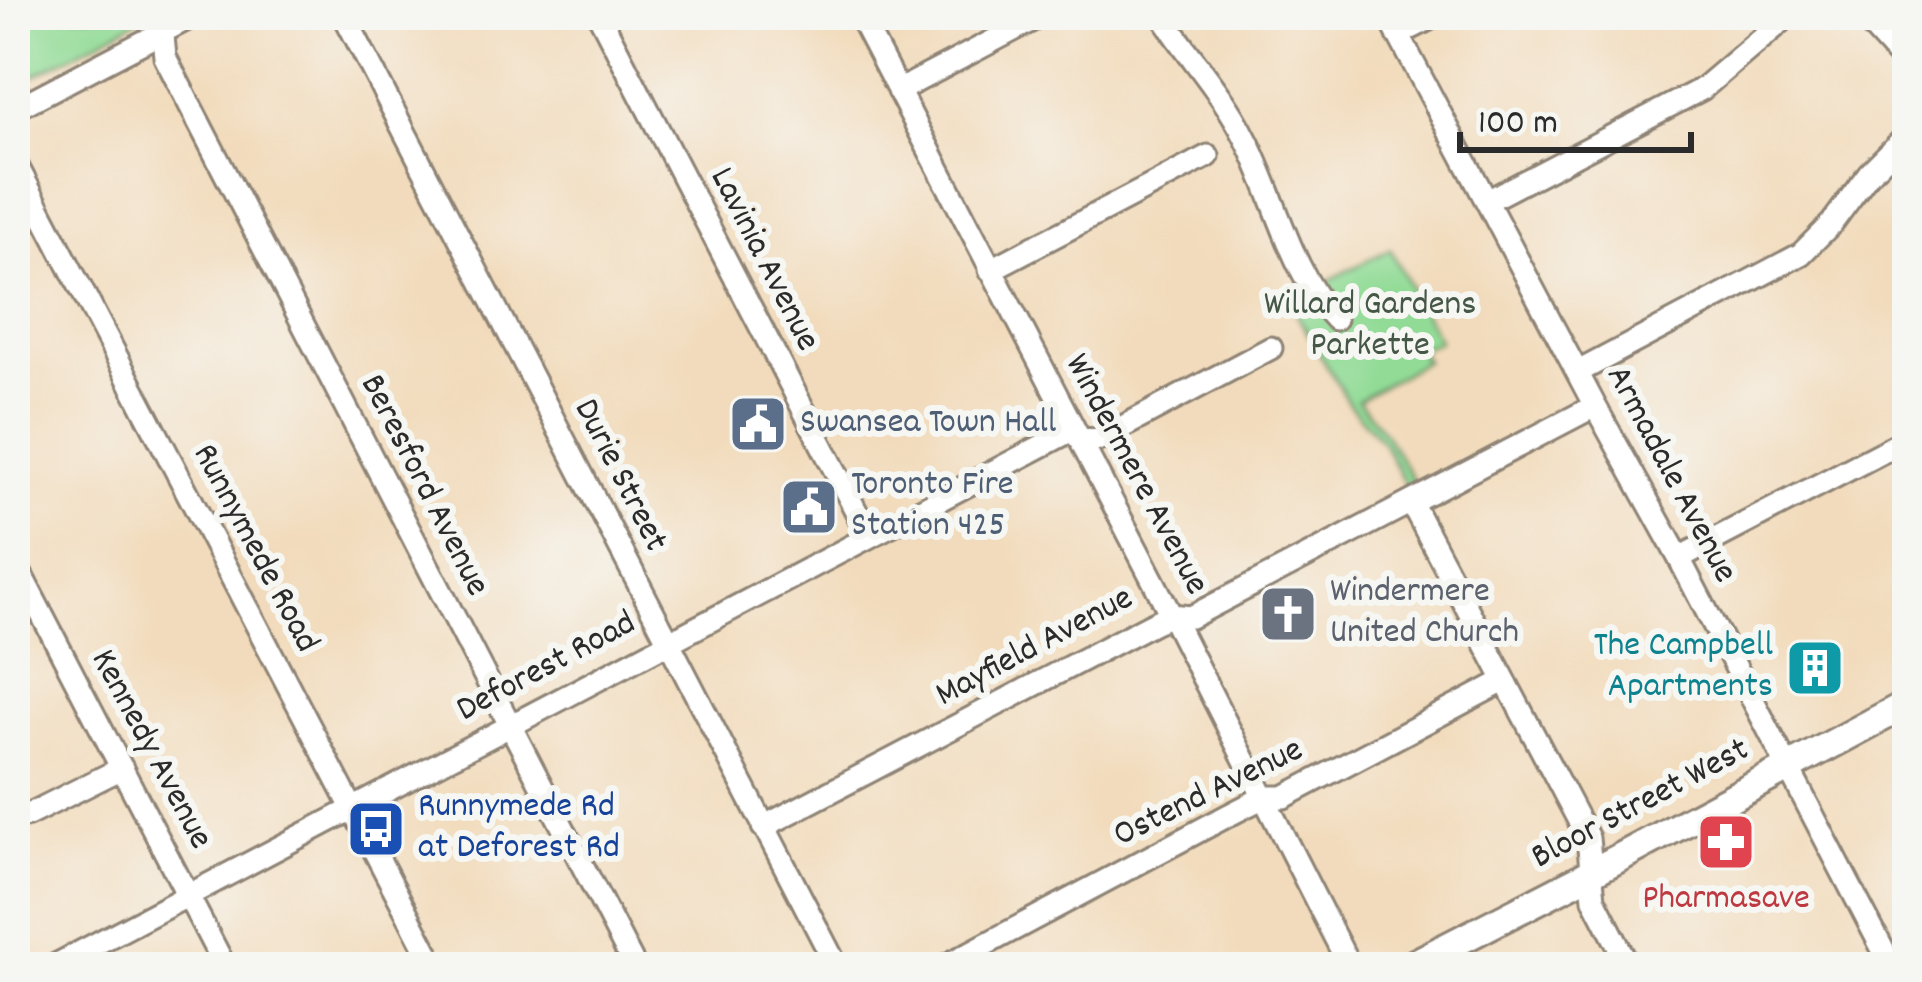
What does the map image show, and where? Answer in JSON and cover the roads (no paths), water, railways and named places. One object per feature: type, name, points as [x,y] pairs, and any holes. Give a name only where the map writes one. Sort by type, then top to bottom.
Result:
[{"type":"main road","name":"Bloor Street West","points":[[1408,967],[1907,704]]},
{"type":"street","points":[[15,109],[162,24],[195,15]]},
{"type":"street","name":"Durie Street","points":[[344,15],[837,967]]},
{"type":"street","name":"Lavinia Avenue","points":[[599,15],[869,536]]},
{"type":"street","name":"Windermere Avenue","points":[[859,15],[1349,967]]},
{"type":"street","points":[[898,91],[1042,15]]},
{"type":"street","points":[[1162,15],[1245,136],[1314,295],[1335,319]]},
{"type":"street","points":[[1393,25],[1437,15]]},
{"type":"street","points":[[1487,201],[1702,89],[1790,15]]},
{"type":"street","points":[[1861,15],[1907,66]]},
{"type":"street","name":"Beresford Avenue","points":[[162,24],[165,57],[635,967]]},
{"type":"street","name":"Armadale Avenue","points":[[1393,25],[1892,967]]},
{"type":"street","points":[[1578,371],[1801,254],[1907,135]]},
{"type":"street","points":[[990,270],[1208,156]]},
{"type":"street","name":"Runnymede Road","points":[[15,162],[435,967]]},
{"type":"street","name":"Deforest Road","points":[[52,967],[869,536],[1077,434],[1098,440],[1271,348]]},
{"type":"street","name":"Mayfield Avenue","points":[[764,827],[1171,615],[1191,616],[1595,406]]},
{"type":"street","points":[[1679,558],[1907,440]]},
{"type":"street","points":[[1411,502],[1590,844],[1594,899],[1629,967]]},
{"type":"street","name":"Kennedy Avenue","points":[[15,563],[225,967]]},
{"type":"street","name":"Ostend Avenue","points":[[944,967],[1264,797],[1284,797],[1504,681]]},
{"type":"street","points":[[15,818],[122,768]]},
{"type":"place","name":"Swansea Town Hall","points":[[758,424]]},
{"type":"place","name":"Toronto Fire Station 425","points":[[809,507]]},
{"type":"place","name":"Windermere United Church","points":[[1288,614]]},
{"type":"place","name":"The Campbell Apartments","points":[[1815,668]]},
{"type":"place","name":"Runnymede Rd at Deforest Rd","points":[[376,829]]},
{"type":"place","name":"Pharmasave","points":[[1726,842]]},
{"type":"park label","name":"Willard Gardens Parkette","points":[[1370,326]]}]
